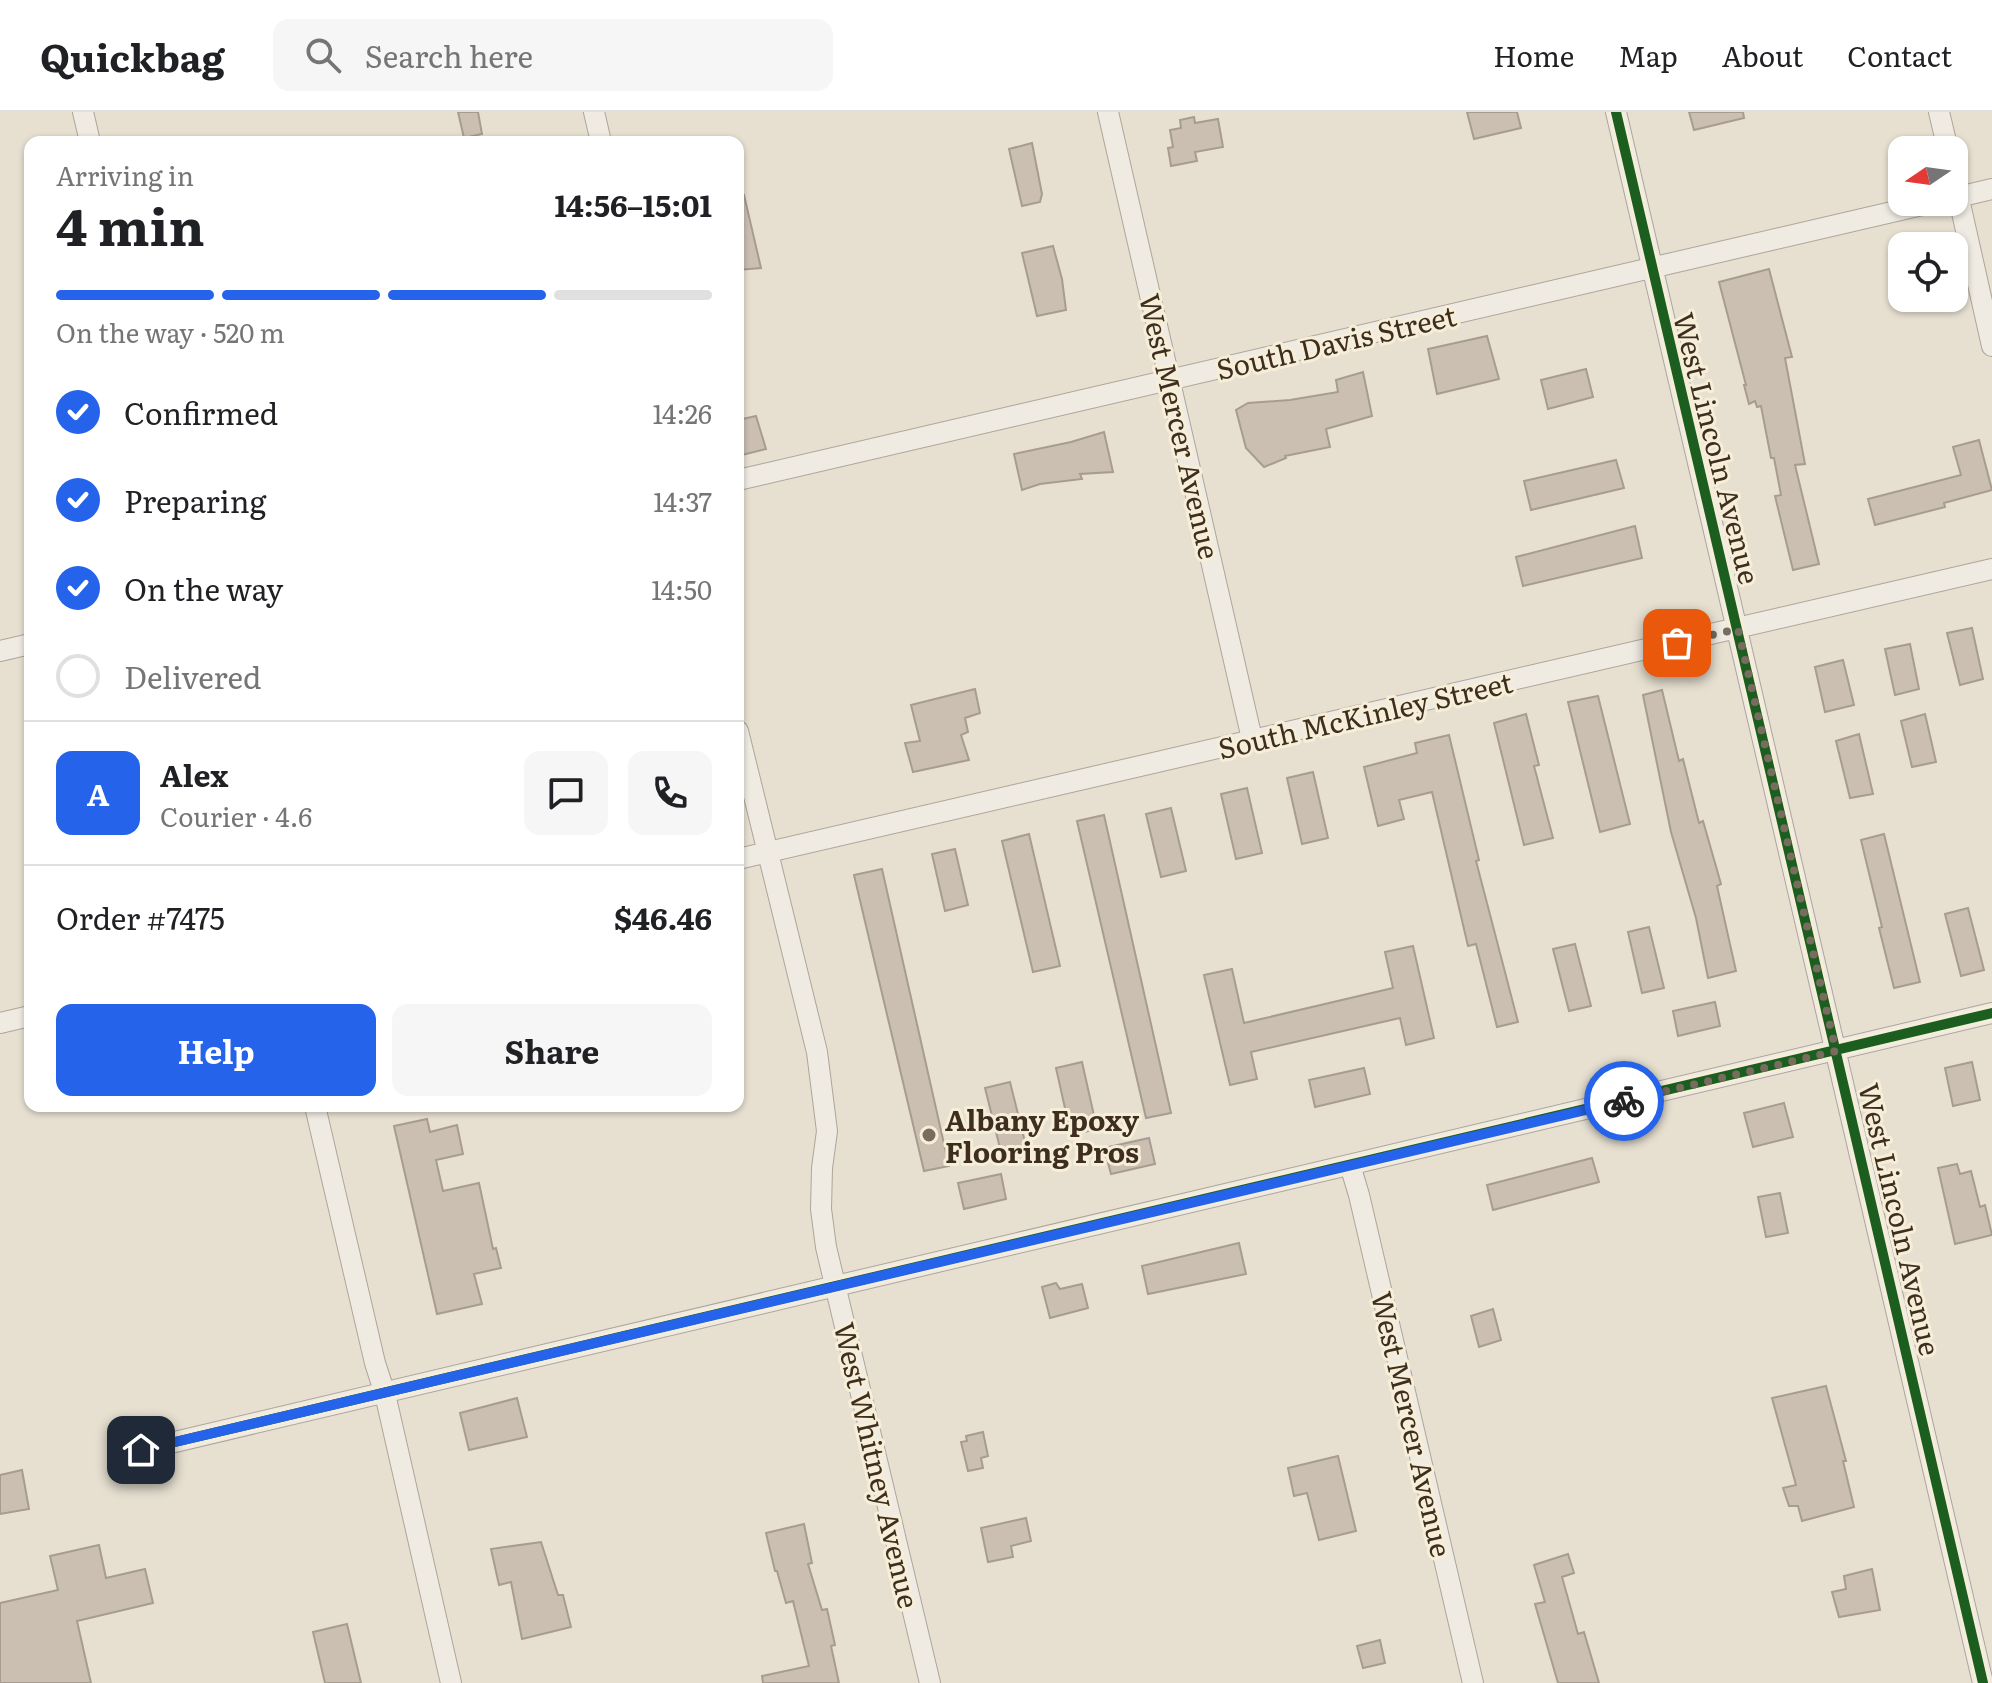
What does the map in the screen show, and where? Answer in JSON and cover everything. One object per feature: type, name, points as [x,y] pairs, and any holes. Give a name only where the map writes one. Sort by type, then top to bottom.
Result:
[{"type":"street","points":[[83,112],[89,136]]},
{"type":"street","points":[[594,112],[600,136]]},
{"type":"street","name":"West Mercer Avenue","points":[[1108,112],[1252,739]]},
{"type":"street","name":"West Lincoln Avenue","points":[[1616,112],[1983,1683]]},
{"type":"street","points":[[1939,112],[1945,136]]},
{"type":"street","points":[[1968,190],[1992,189]]},
{"type":"street","name":"South Davis Street","points":[[744,479],[1888,213]]},
{"type":"street","points":[[1962,216],[1992,346]]},
{"type":"street","name":"South McKinley Street","points":[[744,858],[1992,569]]},
{"type":"street","points":[[0,651],[24,645]]},
{"type":"street","name":"West Whitney Avenue","points":[[744,757],[817,1052],[826,1103],[821,1209],[826,1247],[930,1683]]},
{"type":"street","points":[[141,1450],[1992,1013]]},
{"type":"street","points":[[0,1023],[24,1017]]},
{"type":"street","points":[[316,1112],[451,1683]]},
{"type":"street","name":"West Mercer Avenue","points":[[1350,1165],[1473,1683]]},
{"type":"building","points":[[458,112],[478,112],[482,134],[464,136]]},
{"type":"building","points":[[1467,112],[1517,112],[1521,128],[1474,139]]},
{"type":"building","points":[[1689,112],[1743,112],[1744,118],[1694,130]]},
{"type":"building","points":[[1194,117],[1195,123],[1218,119],[1223,147],[1195,152],[1197,161],[1171,166],[1168,148],[1173,147],[1170,130],[1181,128],[1180,120]]},
{"type":"building","points":[[1032,143],[1042,194],[1040,202],[1022,206],[1009,149]]},
{"type":"building","points":[[744,195],[761,268],[744,269]]},
{"type":"building","points":[[1053,246],[1066,310],[1037,316],[1022,253]]},
{"type":"building","points":[[1769,269],[1792,357],[1785,358],[1805,464],[1795,465],[1819,564],[1793,570],[1775,496],[1781,495],[1761,406],[1757,407],[1755,401],[1749,404],[1719,282]]},
{"type":"building","points":[[1487,336],[1499,379],[1437,394],[1428,349]]},
{"type":"building","points":[[1586,369],[1593,397],[1548,409],[1541,380]]},
{"type":"building","points":[[1363,372],[1372,416],[1326,429],[1330,447],[1285,456],[1264,467],[1246,448],[1236,410],[1248,403],[1338,392],[1336,380]]},
{"type":"building","points":[[756,416],[766,449],[744,454],[744,419]]},
{"type":"building","points":[[1104,432],[1113,472],[1080,474],[1082,479],[1040,484],[1022,490],[1014,454]]},
{"type":"building","points":[[1979,440],[1992,490],[1944,503],[1945,507],[1875,525],[1868,499],[1961,475],[1953,447]]},
{"type":"building","points":[[1616,460],[1624,488],[1531,510],[1524,481]]},
{"type":"building","points":[[1635,526],[1642,558],[1523,586],[1516,557]]},
{"type":"building","points":[[1972,628],[1983,679],[1960,685],[1947,633]]},
{"type":"building","points":[[1910,644],[1919,689],[1895,695],[1885,649]]},
{"type":"building","points":[[1843,660],[1854,705],[1825,712],[1815,667]]},
{"type":"building","points":[[975,689],[980,713],[965,718],[968,732],[961,735],[969,760],[913,772],[905,743],[920,741],[911,705]]},
{"type":"building","points":[[1662,690],[1679,761],[1683,759],[1699,823],[1703,821],[1721,884],[1717,886],[1736,971],[1708,978],[1696,918],[1671,832],[1643,695]]},
{"type":"building","points":[[1598,696],[1630,824],[1600,832],[1568,702]]},
{"type":"building","points":[[1526,714],[1539,765],[1534,766],[1553,838],[1524,845],[1494,723]]},
{"type":"building","points":[[1925,714],[1936,762],[1912,767],[1901,721]]},
{"type":"building","points":[[1859,734],[1873,794],[1850,798],[1836,741]]},
{"type":"building","points":[[1449,735],[1479,860],[1476,861],[1518,1022],[1497,1027],[1476,944],[1468,946],[1432,792],[1399,800],[1404,819],[1378,826],[1364,767],[1417,753],[1415,743]]},
{"type":"building","points":[[1313,772],[1328,838],[1302,844],[1287,778]]},
{"type":"building","points":[[1247,788],[1262,853],[1236,859],[1221,794]]},
{"type":"building","points":[[1171,808],[1186,871],[1161,877],[1146,814]]},
{"type":"building","points":[[1104,815],[1171,1113],[1146,1118],[1077,821]]},
{"type":"building","points":[[1029,834],[1060,966],[1033,972],[1002,841]]},
{"type":"building","points":[[1884,834],[1920,982],[1894,988],[1861,840]]},
{"type":"building","points":[[955,849],[968,905],[945,911],[932,854]]},
{"type":"building","points":[[882,869],[949,1166],[924,1171],[854,875]]},
{"type":"building","points":[[1968,908],[1984,970],[1961,976],[1945,914]]},
{"type":"building","points":[[1649,927],[1664,988],[1642,993],[1628,932]]},
{"type":"building","points":[[1575,944],[1591,1006],[1569,1011],[1553,949]]},
{"type":"building","points":[[1413,946],[1434,1038],[1406,1045],[1400,1018],[1251,1052],[1257,1079],[1230,1085],[1204,975],[1232,969],[1244,1023],[1393,988],[1385,952]]},
{"type":"building","points":[[1715,1002],[1720,1026],[1678,1036],[1673,1011]]},
{"type":"building","points":[[1082,1062],[1097,1129],[1071,1135],[1056,1068]]},
{"type":"building","points":[[1972,1062],[1980,1100],[1953,1106],[1945,1068]]},
{"type":"building","points":[[1364,1068],[1370,1094],[1315,1107],[1309,1080]]},
{"type":"building","points":[[1010,1082],[1026,1146],[1001,1152],[985,1088]]},
{"type":"building","points":[[1784,1103],[1793,1137],[1753,1147],[1744,1113]]},
{"type":"building","points":[[427,1119],[430,1132],[457,1125],[463,1154],[436,1160],[443,1191],[479,1183],[493,1249],[496,1248],[501,1268],[474,1274],[482,1304],[437,1314],[394,1126]]},
{"type":"building","points":[[1149,1138],[1155,1164],[1111,1174],[1104,1148]]},
{"type":"building","points":[[1592,1158],[1599,1182],[1493,1210],[1487,1185]]},
{"type":"building","points":[[1957,1164],[1960,1174],[1971,1171],[1980,1207],[1985,1205],[1992,1235],[1955,1244],[1938,1168]]},
{"type":"building","points":[[1001,1174],[1006,1199],[964,1209],[958,1183]]},
{"type":"building","points":[[1780,1193],[1788,1233],[1766,1237],[1758,1197]]},
{"type":"building","points":[[1239,1243],[1246,1274],[1148,1294],[1142,1266]]},
{"type":"building","points":[[1056,1283],[1060,1289],[1082,1284],[1088,1308],[1050,1318],[1042,1287]]},
{"type":"building","points":[[1493,1309],[1501,1340],[1479,1347],[1471,1316]]},
{"type":"building","points":[[1826,1386],[1846,1461],[1843,1461],[1854,1507],[1802,1521],[1798,1506],[1789,1506],[1783,1488],[1796,1485],[1772,1398]]},
{"type":"building","points":[[517,1398],[527,1437],[469,1450],[460,1413]]},
{"type":"building","points":[[983,1432],[988,1456],[981,1458],[983,1468],[968,1471],[961,1442],[967,1441],[966,1436]]},
{"type":"building","points":[[1338,1456],[1356,1531],[1319,1540],[1307,1493],[1294,1496],[1288,1468]]},
{"type":"building","points":[[22,1470],[29,1509],[0,1514],[0,1475]]},
{"type":"building","points":[[1026,1518],[1031,1541],[1011,1546],[1013,1557],[988,1562],[981,1528]]},
{"type":"building","points":[[804,1524],[812,1563],[808,1564],[822,1610],[827,1609],[839,1683],[763,1683],[762,1676],[809,1666],[793,1601],[786,1603],[766,1533]]},
{"type":"building","points":[[541,1542],[558,1595],[563,1595],[571,1627],[522,1639],[511,1582],[499,1585],[491,1549]]},
{"type":"building","points":[[99,1545],[106,1578],[145,1569],[153,1603],[77,1621],[91,1683],[0,1683],[0,1603],[58,1590],[50,1556]]},
{"type":"building","points":[[1568,1554],[1574,1573],[1562,1577],[1578,1634],[1584,1632],[1599,1683],[1558,1683],[1535,1604],[1545,1602],[1534,1565]]},
{"type":"building","points":[[1872,1569],[1880,1610],[1839,1617],[1832,1592],[1846,1589],[1844,1576]]},
{"type":"building","points":[[347,1624],[361,1683],[325,1683],[313,1632]]},
{"type":"building","points":[[1380,1640],[1385,1663],[1363,1668],[1357,1646]]},
{"type":"cycle path","points":[[1616,112],[1983,1683]]},
{"type":"cycle path","points":[[141,1450],[1992,1013]]},
{"type":"way so far","points":[[1624,1101],[1836,1051],[1738,629],[1677,643]]},
{"type":"place","name":"Albany Epoxy Flooring Pros","points":[[929,1135]]},
{"type":"route","points":[[141,1450],[1624,1101]]}]
